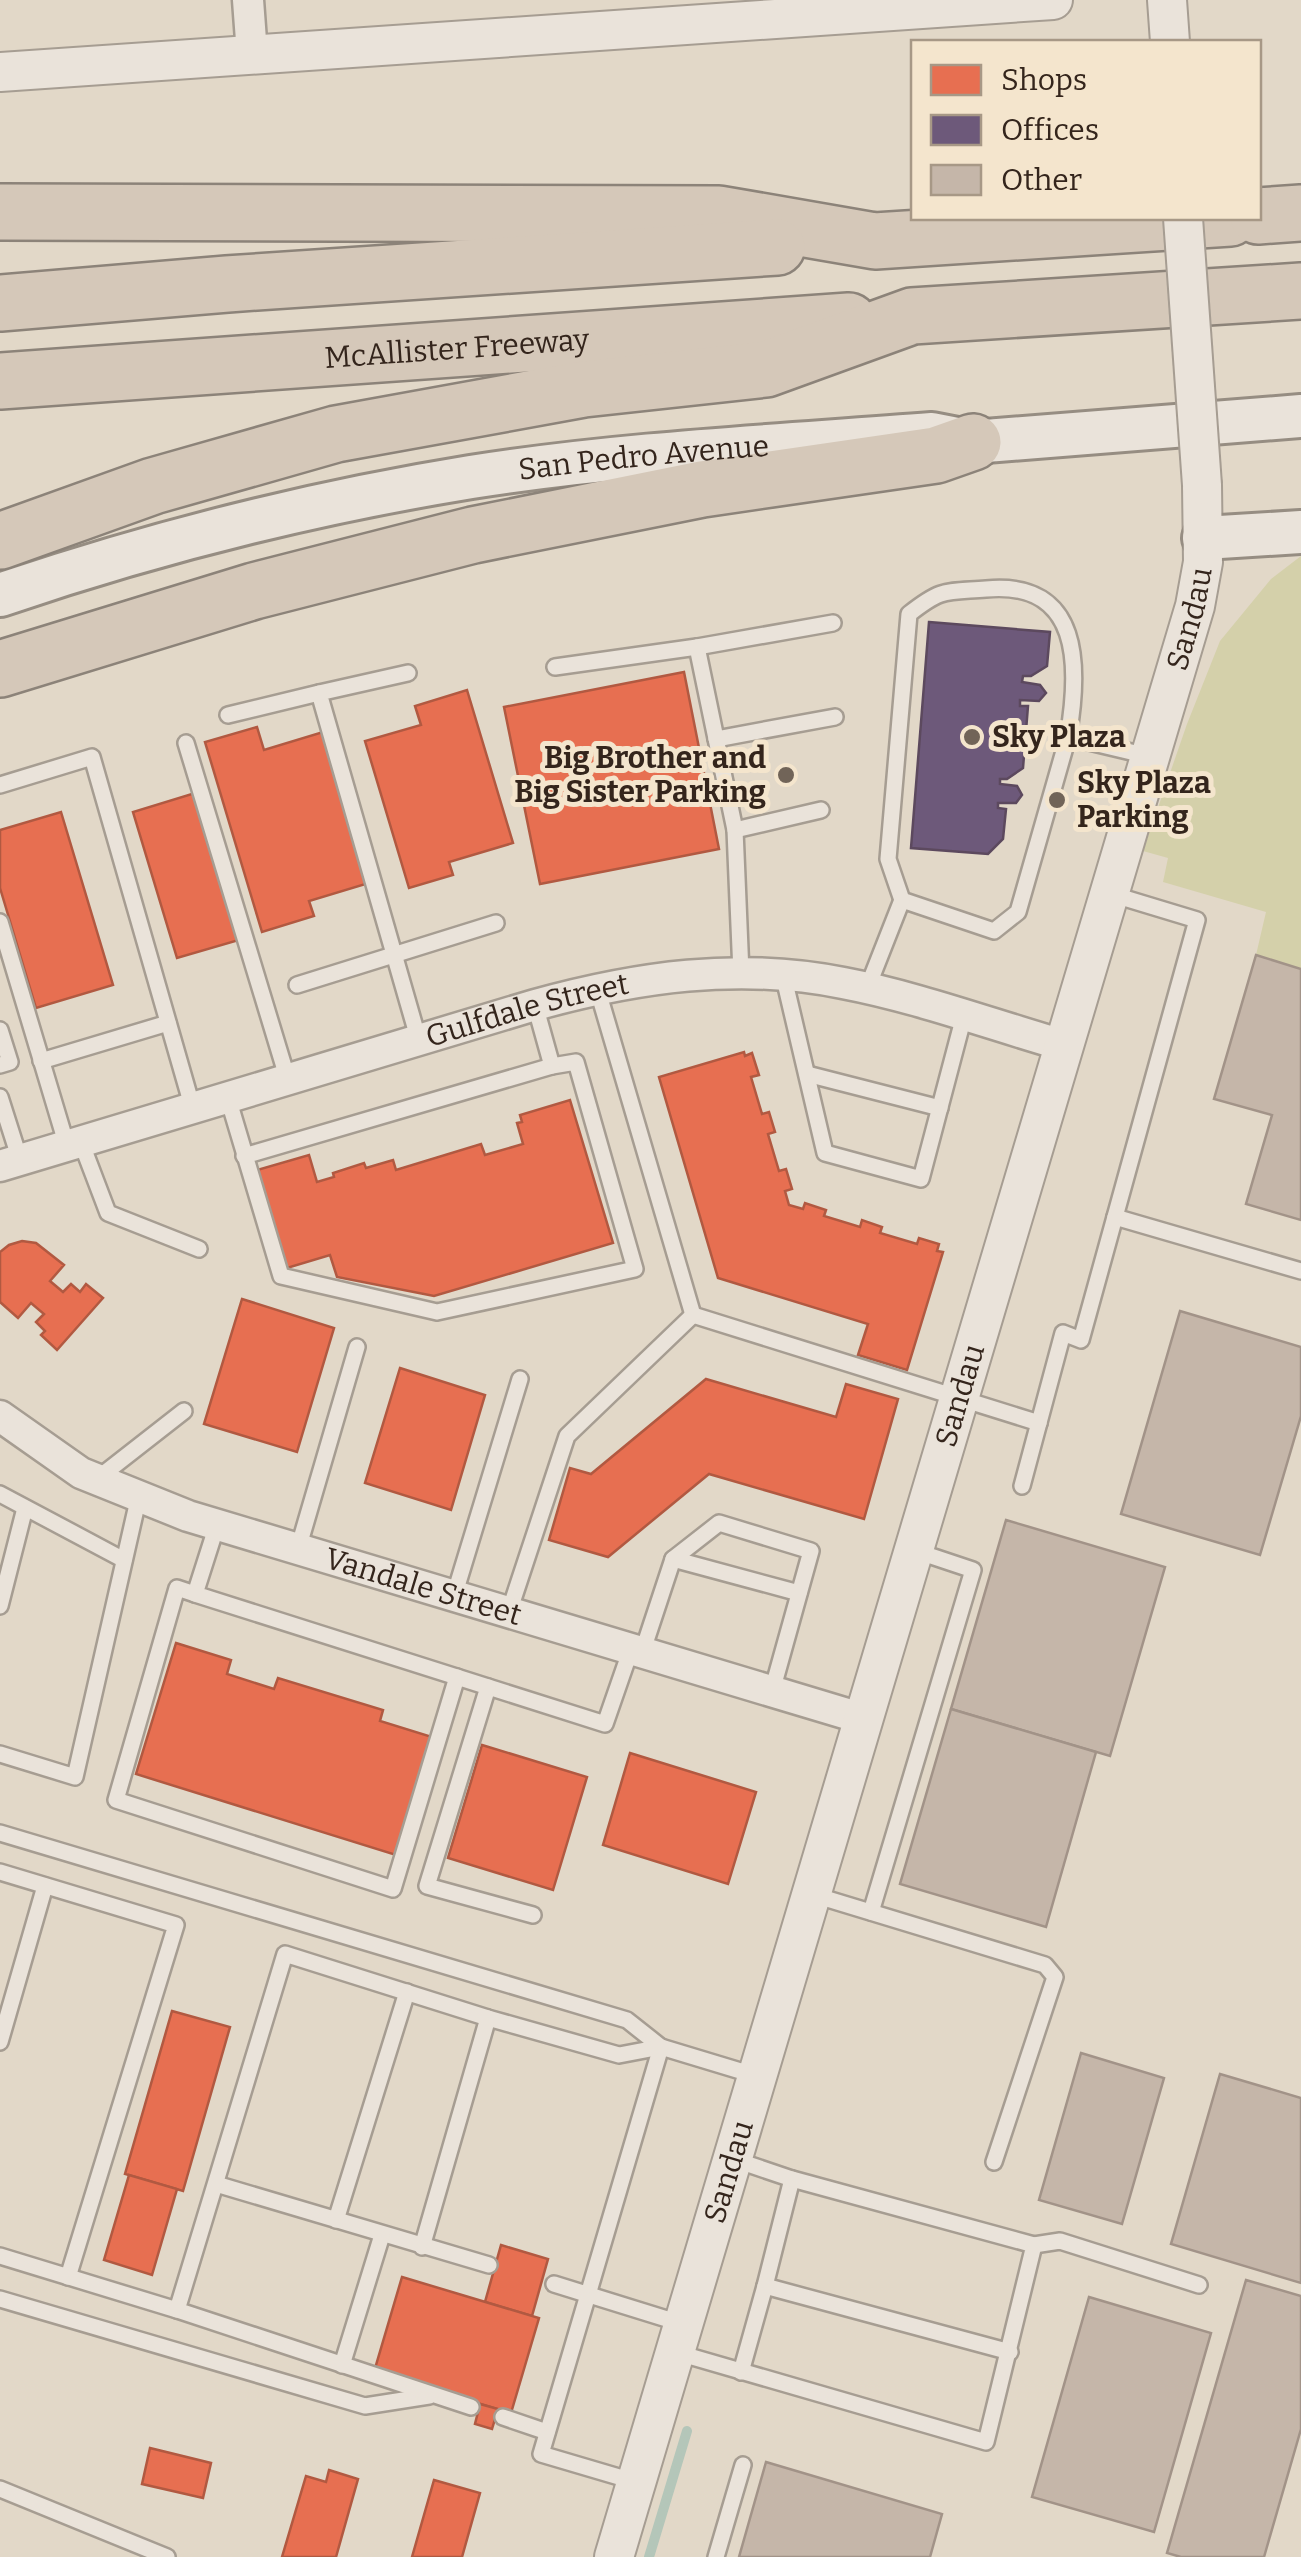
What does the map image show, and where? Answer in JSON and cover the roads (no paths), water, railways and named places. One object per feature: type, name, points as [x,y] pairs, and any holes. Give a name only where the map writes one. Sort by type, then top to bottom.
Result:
[{"type":"highway","points":[[0,212],[719,214],[875,240]]},
{"type":"highway","points":[[1261,216],[1301,213]]},
{"type":"highway","points":[[0,304],[247,283],[1198,220]]},
{"type":"highway","name":"McAllister Freeway","points":[[0,381],[1301,291]]},
{"type":"highway","points":[[0,541],[153,486],[336,434],[565,392],[766,370],[912,316]]},
{"type":"highway","points":[[0,669],[202,606],[458,538],[702,489],[936,456],[973,442]]},
{"type":"main road","name":"San Pedro Avenue","points":[[0,595],[185,539],[326,505],[472,477],[678,452],[932,434],[973,442],[1301,416]]},
{"type":"main road","points":[[1204,538],[1301,532]]},
{"type":"street","points":[[248,0],[252,54]]},
{"type":"street","points":[[0,72],[252,54],[697,12],[1053,0]]},
{"type":"street","name":"Sandau","points":[[614,2557],[1195,606],[1204,538],[1182,220]]},
{"type":"street","name":"Gulfdale Street","points":[[10,1163],[535,1006],[598,988],[659,977],[783,974],[867,989],[1063,1045]]},
{"type":"street","name":"Vandale Street","points":[[0,1416],[80,1472],[217,1525],[864,1718]]},
{"type":"lane","points":[[867,989],[902,900],[888,860],[909,614],[936,593],[1015,586],[1054,606],[1073,647],[1074,696],[1068,737],[1018,912],[994,931],[902,900]]},
{"type":"lane","points":[[556,667],[833,624]]},
{"type":"lane","points":[[697,647],[734,830],[741,973]]},
{"type":"lane","points":[[228,714],[408,673]]},
{"type":"lane","points":[[319,693],[419,1041]]},
{"type":"lane","points":[[716,739],[835,717]]},
{"type":"lane","points":[[1068,737],[1148,756]]},
{"type":"lane","points":[[186,743],[288,1080]]},
{"type":"lane","points":[[0,784],[92,757],[192,1109]]},
{"type":"lane","points":[[734,830],[822,810]]},
{"type":"lane","points":[[1022,1486],[1063,1333],[1081,1340],[1197,920],[1108,893]]},
{"type":"lane","points":[[0,922],[41,1061],[74,1144],[108,1213],[199,1249]]},
{"type":"lane","points":[[297,985],[496,923]]},
{"type":"lane","points":[[783,974],[825,1153],[921,1179],[964,1016]]},
{"type":"lane","points":[[598,988],[693,1316]]},
{"type":"lane","points":[[535,1006],[552,1066]]},
{"type":"lane","points":[[41,1061],[168,1023]]},
{"type":"lane","points":[[0,1030],[10,1062],[0,1065]]},
{"type":"lane","points":[[228,1098],[244,1156],[281,1276],[437,1312],[635,1269],[576,1062],[244,1156]]},
{"type":"lane","points":[[807,1074],[940,1108]]},
{"type":"lane","points":[[0,1097],[10,1163]]},
{"type":"lane","points":[[1115,1217],[1301,1271]]},
{"type":"lane","points":[[693,1316],[1039,1424]]},
{"type":"lane","points":[[508,1612],[566,1436],[693,1316]]},
{"type":"lane","points":[[298,1549],[357,1347]]},
{"type":"lane","points":[[454,1596],[520,1379]]},
{"type":"lane","points":[[98,1479],[184,1411]]},
{"type":"lane","points":[[0,1494],[124,1560]]},
{"type":"lane","points":[[0,1754],[74,1777],[139,1496]]},
{"type":"lane","points":[[0,1606],[25,1508]]},
{"type":"lane","points":[[457,1676],[393,1890],[116,1800],[177,1588],[457,1676],[605,1724],[673,1560],[719,1523],[811,1551],[772,1691]]},
{"type":"lane","points":[[195,1594],[217,1525]]},
{"type":"lane","points":[[871,1912],[972,1570],[913,1550]]},
{"type":"lane","points":[[673,1560],[799,1594]]},
{"type":"lane","points":[[488,1686],[428,1886],[533,1916]]},
{"type":"lane","points":[[0,1833],[627,2020],[661,2047],[757,2076]]},
{"type":"lane","points":[[0,1872],[176,1926],[68,2276]]},
{"type":"lane","points":[[0,2042],[45,1886]]},
{"type":"lane","points":[[811,1894],[1045,1965],[1054,1977],[994,2162]]},
{"type":"lane","points":[[177,2310],[285,1954],[619,2055],[661,2047]]},
{"type":"lane","points":[[336,2220],[407,1992]]},
{"type":"lane","points":[[422,2247],[488,2018]]},
{"type":"lane","points":[[636,2482],[541,2454],[661,2047]]},
{"type":"lane","points":[[732,2159],[1034,2245],[1060,2242],[1200,2285]]},
{"type":"lane","points":[[741,2372],[792,2179]]},
{"type":"lane","points":[[216,2184],[489,2265]]},
{"type":"lane","points":[[342,2365],[382,2235]]},
{"type":"lane","points":[[554,2284],[588,2295],[741,2372],[986,2442],[1034,2245]]},
{"type":"lane","points":[[0,2256],[471,2407]]},
{"type":"lane","points":[[765,2286],[1010,2352]]},
{"type":"lane","points":[[0,2299],[365,2406],[432,2395]]},
{"type":"lane","points":[[503,2417],[547,2432]]},
{"type":"lane","points":[[716,2557],[742,2465]]},
{"type":"lane","points":[[0,2489],[167,2557]]},
{"type":"waterway","points":[[649,2557],[687,2431]]},
{"type":"place","name":"Sky Plaza","points":[[972,737]]},
{"type":"place","name":"Big Brother and Big Sister Parking","points":[[786,775]]},
{"type":"place","name":"Sky Plaza Parking","points":[[1057,800]]}]
